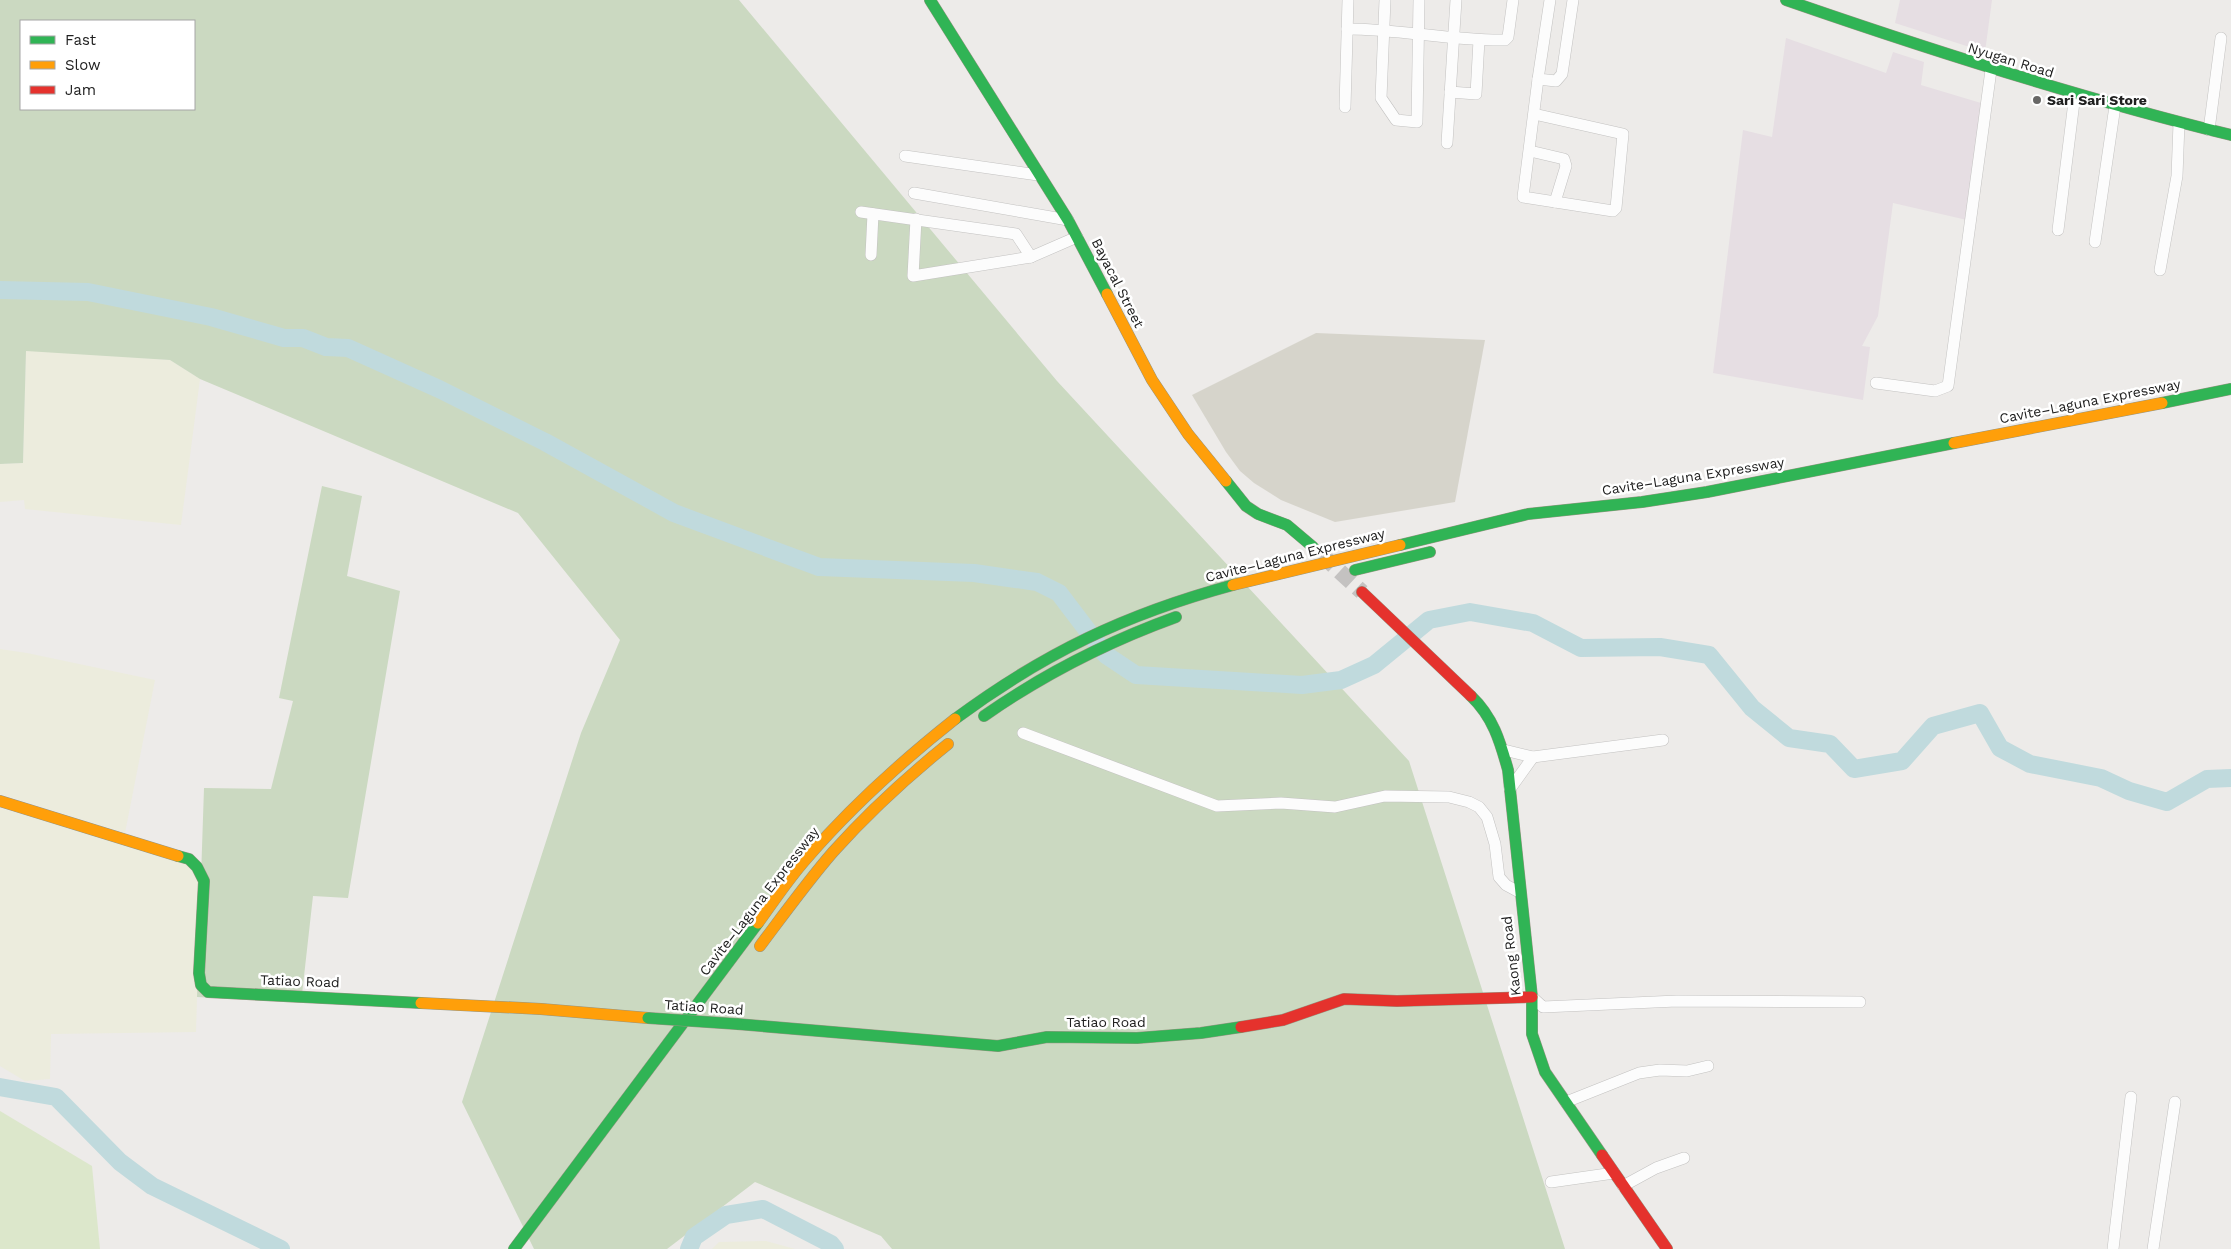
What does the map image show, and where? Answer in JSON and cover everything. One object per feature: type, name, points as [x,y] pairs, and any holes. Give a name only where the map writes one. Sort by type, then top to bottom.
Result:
[{"type":"main road","name":"Bayacal Street","points":[[930,0],[1038,175],[1068,220],[1152,380],[1188,434],[1246,506],[1258,514],[1287,525],[1313,547]]},
{"type":"main road","name":"Nyugan Road","points":[[1786,0],[1991,70],[2114,106],[2231,135]]},
{"type":"main road","name":"Cavite–Laguna Expressway","points":[[514,1249],[806,860],[853,808],[905,760],[971,708],[1032,666],[1085,638],[1153,611],[1267,575],[1394,547],[1487,522],[1529,514],[1642,502],[1707,492],[2231,389]]},
{"type":"main road","name":"Cavite–Laguna Expressway","points":[[1341,573],[1397,561],[1446,547]]},
{"type":"main road","name":"Kaong Road","points":[[1362,592],[1450,674],[1485,711],[1496,730],[1504,750],[1510,789],[1519,892],[1532,997],[1532,1034],[1545,1072],[1667,1249]]},
{"type":"main road","points":[[974,724],[1042,679],[1094,651],[1188,613]]},
{"type":"main road","name":"Cavite–Laguna Expressway","points":[[754,954],[818,870],[863,820],[906,779],[960,734]]},
{"type":"main road","name":"Tatiao Road","points":[[0,801],[189,858],[198,867],[204,881],[199,973],[201,985],[208,992],[531,1008],[998,1046],[1047,1037],[1137,1038],[1201,1033],[1283,1020],[1344,999],[1397,1001],[1532,997]]},
{"type":"main road","points":[[696,1030],[713,1008]]},
{"type":"street","points":[[1345,107],[1348,0]]},
{"type":"street","points":[[1385,0],[1381,98],[1396,120],[1417,122],[1419,0]]},
{"type":"street","points":[[1447,143],[1456,0]]},
{"type":"street","points":[[1347,29],[1383,29],[1454,39],[1505,40],[1508,37],[1514,0]]},
{"type":"street","points":[[1534,114],[1623,134],[1616,208],[1613,211],[1523,197],[1538,79],[1550,0]]},
{"type":"street","points":[[1538,79],[1556,81],[1562,74],[1573,0]]},
{"type":"street","points":[[2209,130],[2222,38]]},
{"type":"street","points":[[1450,92],[1476,94],[1479,40]]},
{"type":"street","points":[[1876,383],[1935,391],[1948,386],[1991,70]]},
{"type":"street","points":[[2058,230],[2075,94]]},
{"type":"street","points":[[2095,242],[2114,106]]},
{"type":"street","points":[[2160,270],[2177,176],[2179,123]]},
{"type":"street","points":[[1530,151],[1564,159],[1566,166],[1555,202]]},
{"type":"street","points":[[905,156],[1038,175]]},
{"type":"street","points":[[914,193],[1068,220]]},
{"type":"street","points":[[861,212],[1016,234],[1031,257]]},
{"type":"street","points":[[871,254],[873,214]]},
{"type":"street","points":[[916,219],[913,276],[1031,257],[1077,237]]},
{"type":"street","points":[[1023,733],[1217,806],[1281,803],[1335,807],[1385,796],[1449,797],[1469,802],[1479,807],[1487,817],[1495,844],[1499,877],[1506,885],[1519,892]]},
{"type":"street","points":[[1504,750],[1533,758],[1663,740]]},
{"type":"street","points":[[1510,789],[1533,758]]},
{"type":"street","points":[[1532,997],[1543,1007],[1677,1001],[1860,1002]]},
{"type":"street","points":[[1566,1102],[1639,1073],[1660,1070],[1687,1071],[1708,1066]]},
{"type":"street","points":[[2113,1249],[2131,1097]]},
{"type":"street","points":[[2153,1249],[2175,1102]]},
{"type":"street","points":[[1623,1186],[1656,1168],[1684,1158]]},
{"type":"street","points":[[1551,1182],[1614,1174]]},
{"type":"shaded area","points":[[1900,0],[1992,0],[1985,52],[1895,23]]},
{"type":"shaded area","points":[[1786,38],[1886,73],[1893,52],[1924,62],[1921,85],[1981,103],[1967,220],[1893,203],[1878,316],[1862,346],[1870,347],[1863,400],[1713,373],[1743,130],[1772,137]]},
{"type":"shaded area","points":[[1316,333],[1485,340],[1455,502],[1335,522],[1281,500],[1254,483],[1240,471],[1226,452],[1192,395]]},
{"type":"shaded area","points":[[26,350],[170,360],[200,379],[181,525],[25,509],[24,500],[0,502],[0,464],[23,463]]},
{"type":"shaded area","points":[[0,649],[155,680],[125,833],[0,794]]},
{"type":"shaded area","points":[[0,808],[201,865],[196,1032],[51,1034],[50,1079],[25,1081],[0,1066]]},
{"type":"shaded area","points":[[766,1241],[795,1249],[712,1249],[719,1242]]},
{"type":"green space","points":[[0,0],[739,0],[1057,381],[1409,761],[1565,1249],[892,1249],[881,1236],[755,1182],[667,1249],[534,1249],[462,1102],[581,733],[620,640],[518,513],[200,379],[170,360],[26,351],[23,463],[0,464]]},
{"type":"green space","points":[[322,486],[362,496],[347,576],[400,591],[348,898],[313,896],[301,1003],[197,997],[204,788],[271,789],[293,701],[279,698]]},
{"type":"green space","points":[[0,1111],[92,1166],[100,1249],[0,1249]]},
{"type":"waterway","points":[[0,290],[88,292],[211,317],[284,338],[303,338],[326,347],[348,348],[439,389],[545,442],[674,513],[819,567],[974,573],[1037,582],[1059,593],[1106,655],[1136,675],[1302,685],[1341,680],[1374,665],[1429,620],[1470,612],[1533,623],[1581,648],[1660,647],[1709,655],[1752,708],[1789,738],[1830,744],[1854,769],[1902,761],[1933,726],[1980,713],[2000,748],[2030,764],[2101,778],[2129,791],[2167,802],[2207,779],[2231,778]]},
{"type":"waterway","points":[[0,1087],[56,1097],[120,1162],[152,1186],[281,1249]]},
{"type":"waterway","points":[[689,1249],[694,1237],[726,1215],[763,1209],[831,1244],[835,1249]]},
{"type":"tunnel","points":[[1322,555],[1362,592]]},
{"type":"traffic: fast","points":[[930,0],[1068,220],[1107,294]]},
{"type":"traffic: fast","points":[[1786,0],[2007,73],[2231,135]]},
{"type":"traffic: fast","points":[[2162,403],[2231,389]]},
{"type":"traffic: fast","points":[[1400,545],[1528,514],[1642,502],[1707,492],[1954,443]]},
{"type":"traffic: fast","points":[[1226,481],[1246,506],[1258,514],[1287,525],[1313,547]]},
{"type":"traffic: fast","points":[[1355,570],[1430,552]]},
{"type":"traffic: fast","points":[[955,719],[1021,674],[1087,638],[1157,609],[1233,585]]},
{"type":"traffic: fast","points":[[984,716],[1030,686],[1077,660],[1125,637],[1176,617]]},
{"type":"traffic: fast","points":[[1471,696],[1485,712],[1495,730],[1508,770],[1532,997],[1532,1034],[1545,1072],[1602,1155]]},
{"type":"traffic: fast","points":[[178,856],[189,859],[197,867],[204,881],[199,973],[201,985],[208,992],[421,1003]]},
{"type":"traffic: fast","points":[[514,1249],[758,923]]},
{"type":"traffic: fast","points":[[648,1018],[737,1024]]},
{"type":"traffic: fast","points":[[737,1024],[998,1046],[1047,1037],[1137,1038],[1201,1033],[1241,1027]]},
{"type":"traffic: slow","points":[[1107,294],[1152,380],[1188,434],[1226,481]]},
{"type":"traffic: slow","points":[[1954,443],[2162,403]]},
{"type":"traffic: slow","points":[[1233,585],[1400,545]]},
{"type":"traffic: slow","points":[[758,923],[800,866],[841,821],[896,768],[955,719]]},
{"type":"traffic: slow","points":[[760,946],[814,875],[846,838],[888,796],[948,744]]},
{"type":"traffic: slow","points":[[0,801],[178,856]]},
{"type":"traffic: slow","points":[[421,1003],[541,1009],[648,1018]]},
{"type":"traffic: jam","points":[[1362,592],[1471,696]]},
{"type":"traffic: jam","points":[[1241,1027],[1283,1020],[1344,999],[1397,1001],[1532,997]]},
{"type":"traffic: jam","points":[[1602,1155],[1667,1249]]},
{"type":"place","name":"Sari Sari Store","points":[[2037,100]]}]
